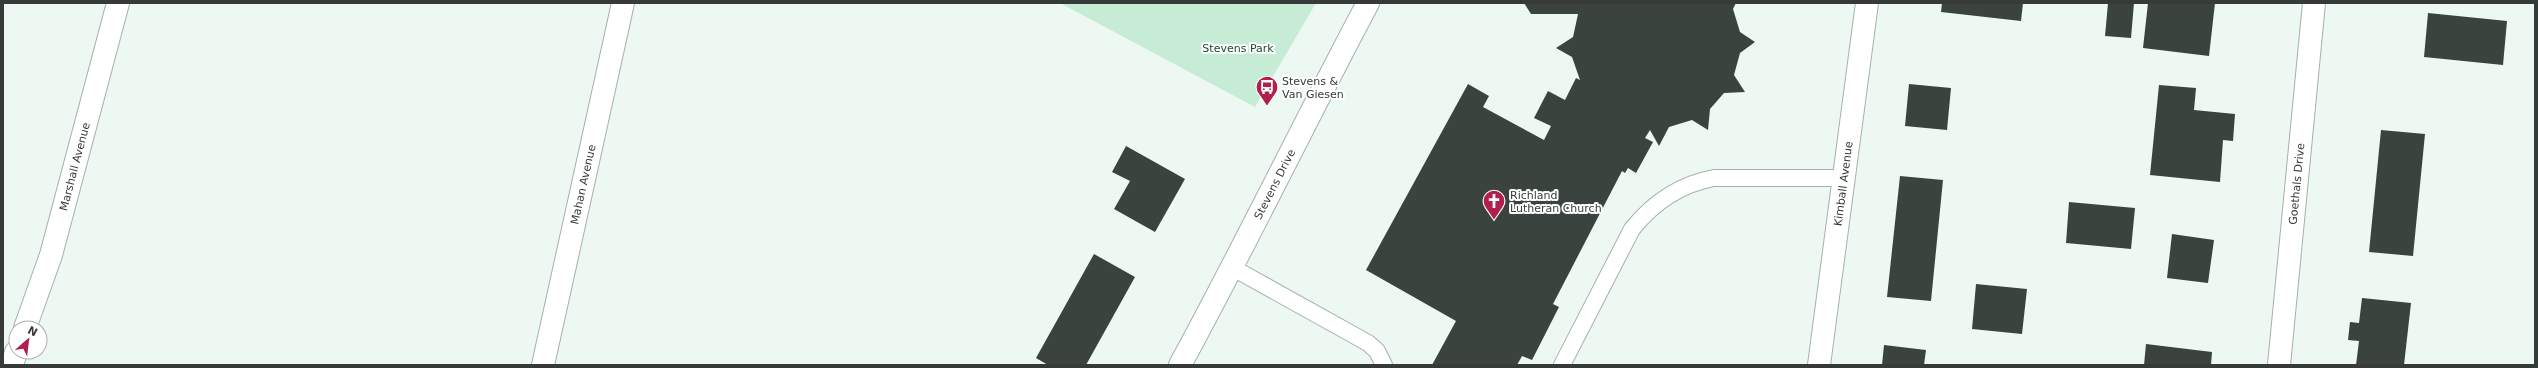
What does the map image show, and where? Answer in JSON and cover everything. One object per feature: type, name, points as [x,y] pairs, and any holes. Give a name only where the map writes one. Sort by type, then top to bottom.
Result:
[{"type":"street","name":"Marshall Avenue","points":[[28,320],[51,255],[118,3]]},
{"type":"street","name":"Mahan Avenue","points":[[543,365],[623,3]]},
{"type":"street","name":"Stevens Drive","points":[[1180,365],[1233,268],[1304,123],[1368,3]]},
{"type":"street","name":"Kimball Avenue","points":[[1819,365],[1867,3]]},
{"type":"street","name":"Goethals Drive","points":[[2279,365],[2314,3]]},
{"type":"lane","points":[[1562,365],[1632,229],[1644,214],[1678,190],[1695,181],[1714,178],[1844,178]]},
{"type":"lane","points":[[1233,268],[1368,342],[1377,351],[1384,365]]},
{"type":"green space","name":"Stevens Park","points":[[1060,3],[1316,3],[1255,107]]},
{"type":"building","name":"Richland Lutheran Church","points":[[1524,3],[1736,3],[1733,9],[1740,32],[1755,42],[1740,53],[1734,75],[1745,92],[1724,93],[1710,109],[1708,130],[1692,120],[1669,127],[1659,146],[1650,130],[1645,138],[1653,142],[1636,173],[1628,168],[1625,173],[1622,171],[1553,304],[1559,307],[1532,360],[1522,356],[1517,365],[1432,365],[1456,321],[1366,270],[1468,84],[1489,96],[1483,107],[1544,140],[1551,126],[1534,118],[1548,91],[1565,100],[1576,78],[1580,80],[1572,57],[1556,48],[1573,37],[1578,14],[1531,14]]},
{"type":"building","points":[[1942,3],[2023,3],[2021,21],[1941,12]]},
{"type":"building","points":[[2108,3],[2134,3],[2131,38],[2105,36]]},
{"type":"building","points":[[2148,3],[2215,3],[2209,56],[2143,48]]},
{"type":"building","points":[[2428,13],[2507,21],[2503,65],[2424,57]]},
{"type":"building","points":[[1909,84],[1951,88],[1947,130],[1905,126]]},
{"type":"building","points":[[2159,85],[2196,88],[2194,110],[2235,114],[2233,141],[2223,140],[2220,182],[2150,175]]},
{"type":"building","points":[[2381,130],[2425,134],[2413,256],[2369,252]]},
{"type":"building","points":[[1126,146],[1185,179],[1155,232],[1114,209],[1130,181],[1112,172]]},
{"type":"building","points":[[1900,176],[1943,180],[1931,301],[1887,297]]},
{"type":"building","points":[[2069,202],[2135,208],[2131,249],[2066,243]]},
{"type":"building","points":[[2172,234],[2214,240],[2208,283],[2167,278]]},
{"type":"building","points":[[1094,254],[1135,277],[1086,365],[1048,365],[1036,358]]},
{"type":"building","points":[[1976,284],[2027,289],[2022,334],[1972,329]]},
{"type":"building","points":[[2362,298],[2411,303],[2404,365],[2356,365],[2359,341],[2348,340],[2350,322],[2359,323]]},
{"type":"building","points":[[2146,344],[2212,352],[2211,365],[2144,365]]},
{"type":"building","points":[[1884,345],[1926,350],[1924,365],[1882,365]]},
{"type":"place","name":"Stevens & Van Giesen","points":[[1267,106]]},
{"type":"place","name":"Richland Lutheran Church","points":[[1494,220]]}]
